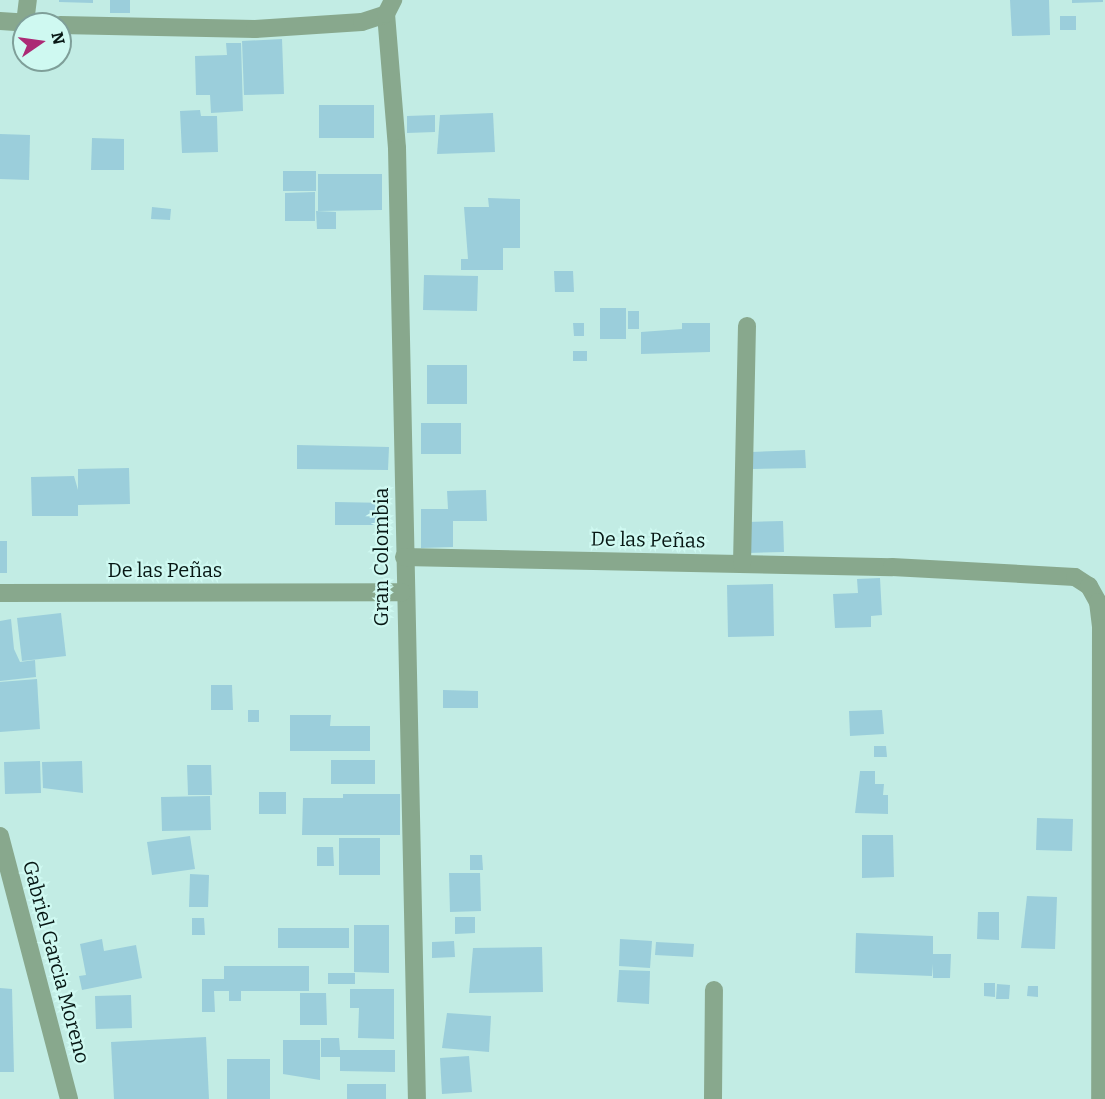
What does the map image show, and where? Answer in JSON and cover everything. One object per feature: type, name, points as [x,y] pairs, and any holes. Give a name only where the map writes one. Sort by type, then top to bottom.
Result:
[{"type":"street","points":[[72,25],[255,29],[362,22],[390,7]]},
{"type":"street","name":"Gran Colombia","points":[[390,7],[397,148],[404,557],[402,591],[417,1099]]},
{"type":"street","points":[[742,564],[747,326]]},
{"type":"street","name":"De las Peñas","points":[[404,557],[892,567],[1075,577],[1089,586],[1098,602],[1100,1099]]},
{"type":"street","name":"De las Peñas","points":[[0,594],[402,591]]},
{"type":"street","name":"Gabriel Garcia Moreno","points":[[0,836],[69,1099]]},
{"type":"street","points":[[713,1099],[714,990]]},
{"type":"building","points":[[59,0],[93,0],[93,3],[59,2]]},
{"type":"building","points":[[110,0],[130,0],[130,13],[110,13]]},
{"type":"building","points":[[1010,0],[1049,0],[1050,35],[1012,36]]},
{"type":"building","points":[[1072,0],[1103,0],[1103,2],[1072,3]]},
{"type":"building","points":[[1060,16],[1076,16],[1076,30],[1060,30]]},
{"type":"building","points":[[282,39],[284,94],[244,95],[242,41]]},
{"type":"building","points":[[226,43],[241,43],[243,111],[211,113],[210,95],[196,95],[195,56],[227,55]]},
{"type":"building","points":[[319,105],[374,105],[374,138],[319,138]]},
{"type":"building","points":[[200,110],[201,116],[217,116],[218,152],[182,153],[180,111]]},
{"type":"building","points":[[493,113],[495,152],[437,154],[440,115]]},
{"type":"building","points":[[435,115],[435,132],[407,133],[407,116]]},
{"type":"building","points":[[0,134],[30,135],[29,180],[0,179]]},
{"type":"building","points":[[92,138],[124,139],[124,170],[91,170]]},
{"type":"building","points":[[283,171],[316,171],[316,191],[283,191]]},
{"type":"building","points":[[318,174],[382,174],[382,210],[318,211]]},
{"type":"building","points":[[315,192],[315,221],[285,221],[285,193]]},
{"type":"building","points":[[488,198],[520,199],[520,248],[503,248],[503,270],[461,270],[461,259],[468,259],[464,207],[489,207]]},
{"type":"building","points":[[152,207],[171,209],[170,220],[151,219]]},
{"type":"building","points":[[316,211],[336,212],[336,229],[317,229]]},
{"type":"building","points":[[554,271],[573,271],[574,292],[555,292]]},
{"type":"building","points":[[424,275],[478,276],[477,311],[423,310]]},
{"type":"building","points":[[600,308],[626,308],[626,339],[600,339]]},
{"type":"building","points":[[628,311],[639,311],[639,329],[628,329]]},
{"type":"building","points":[[573,323],[584,323],[584,336],[574,336]]},
{"type":"building","points":[[682,323],[710,323],[710,352],[641,354],[641,332],[682,329]]},
{"type":"building","points":[[573,351],[587,351],[587,361],[573,361]]},
{"type":"building","points":[[427,365],[467,365],[467,404],[427,404]]},
{"type":"building","points":[[421,423],[461,423],[461,454],[421,454]]},
{"type":"building","points":[[297,445],[389,447],[388,470],[297,469]]},
{"type":"building","points":[[805,450],[806,468],[752,469],[752,452]]},
{"type":"building","points":[[129,468],[130,504],[78,505],[78,516],[32,516],[31,477],[74,476],[78,490],[78,469]]},
{"type":"building","points":[[486,490],[487,521],[453,521],[453,547],[421,548],[421,509],[448,509],[447,491]]},
{"type":"building","points":[[335,502],[389,503],[389,525],[335,525]]},
{"type":"building","points":[[783,521],[784,552],[748,553],[747,522]]},
{"type":"building","points":[[0,541],[7,541],[7,573],[0,573]]},
{"type":"building","points":[[880,578],[882,615],[871,616],[871,627],[835,628],[833,594],[858,593],[857,579]]},
{"type":"building","points":[[773,584],[774,636],[728,637],[727,585]]},
{"type":"building","points":[[61,613],[66,656],[22,661],[17,618]]},
{"type":"building","points":[[11,619],[14,649],[20,662],[35,660],[36,677],[0,681],[0,621]]},
{"type":"building","points":[[37,679],[40,729],[0,732],[0,682]]},
{"type":"building","points":[[211,685],[232,685],[233,710],[211,710]]},
{"type":"building","points":[[443,690],[478,691],[478,708],[443,708]]},
{"type":"building","points":[[248,710],[259,710],[259,722],[248,722]]},
{"type":"building","points":[[882,710],[884,734],[850,736],[849,711]]},
{"type":"building","points":[[290,715],[331,715],[330,726],[370,726],[370,751],[290,751]]},
{"type":"building","points":[[874,746],[886,746],[887,757],[874,757]]},
{"type":"building","points":[[331,760],[375,760],[375,784],[331,784]]},
{"type":"building","points":[[40,761],[41,793],[5,794],[4,762]]},
{"type":"building","points":[[82,761],[83,793],[43,788],[42,762]]},
{"type":"building","points":[[187,765],[211,765],[212,795],[188,795]]},
{"type":"building","points":[[860,771],[875,771],[875,784],[884,784],[883,795],[888,795],[888,814],[855,813]]},
{"type":"building","points":[[259,792],[286,792],[286,814],[259,814]]},
{"type":"building","points":[[343,794],[400,794],[400,835],[302,835],[303,798],[343,798]]},
{"type":"building","points":[[210,796],[211,830],[162,831],[161,797]]},
{"type":"building","points":[[1037,818],[1073,819],[1072,851],[1036,850]]},
{"type":"building","points":[[862,835],[893,835],[894,877],[862,878]]},
{"type":"building","points":[[190,836],[195,869],[152,875],[147,842]]},
{"type":"building","points":[[339,838],[380,838],[380,875],[339,875]]},
{"type":"building","points":[[317,847],[333,847],[334,866],[317,866]]},
{"type":"building","points":[[470,855],[482,855],[483,870],[470,870]]},
{"type":"building","points":[[449,873],[480,873],[481,911],[450,912]]},
{"type":"building","points":[[190,874],[209,875],[208,907],[189,907]]},
{"type":"building","points":[[1027,896],[1057,897],[1055,949],[1021,948]]},
{"type":"building","points":[[978,912],[999,912],[999,940],[977,939]]},
{"type":"building","points":[[455,917],[475,917],[475,933],[455,934]]},
{"type":"building","points":[[192,918],[204,918],[205,935],[192,935]]},
{"type":"building","points":[[354,925],[389,925],[389,973],[354,972]]},
{"type":"building","points":[[278,928],[349,928],[349,948],[278,948]]},
{"type":"building","points":[[856,933],[933,936],[933,954],[951,954],[950,978],[933,978],[933,964],[932,976],[855,973]]},
{"type":"building","points":[[102,939],[104,951],[136,945],[142,978],[82,990],[79,976],[86,975],[80,944]]},
{"type":"building","points":[[620,939],[652,941],[650,968],[619,966]]},
{"type":"building","points":[[454,941],[455,957],[432,958],[432,942]]},
{"type":"building","points":[[656,942],[694,944],[693,957],[655,955]]},
{"type":"building","points":[[542,947],[543,992],[469,993],[473,948]]},
{"type":"building","points":[[224,966],[309,966],[309,991],[241,991],[241,1001],[229,1001],[229,991],[214,991],[215,1012],[202,1012],[202,979],[224,979]]},
{"type":"building","points":[[619,970],[650,971],[649,1004],[617,1002]]},
{"type":"building","points":[[328,973],[355,973],[355,984],[328,984]]},
{"type":"building","points":[[984,983],[995,983],[995,997],[984,996]]},
{"type":"building","points":[[997,984],[1010,985],[1009,999],[996,999]]},
{"type":"building","points":[[1028,986],[1038,986],[1038,997],[1027,996]]},
{"type":"building","points":[[0,988],[12,989],[14,1072],[0,1072]]},
{"type":"building","points":[[350,989],[394,989],[394,1039],[358,1038],[359,1008],[350,1008]]},
{"type":"building","points":[[300,993],[326,993],[327,1025],[300,1025]]},
{"type":"building","points":[[131,995],[132,1028],[96,1029],[95,996]]},
{"type":"building","points":[[447,1013],[491,1016],[489,1052],[442,1048]]},
{"type":"building","points":[[206,1037],[209,1099],[114,1099],[111,1042]]},
{"type":"building","points":[[321,1038],[339,1038],[340,1050],[395,1050],[395,1072],[340,1071],[340,1057],[321,1057]]},
{"type":"building","points":[[283,1040],[320,1040],[320,1080],[283,1074]]},
{"type":"building","points":[[469,1056],[472,1092],[442,1094],[440,1058]]},
{"type":"building","points":[[227,1059],[270,1059],[270,1099],[227,1099]]},
{"type":"building","points":[[347,1084],[386,1084],[386,1099],[347,1099]]}]
